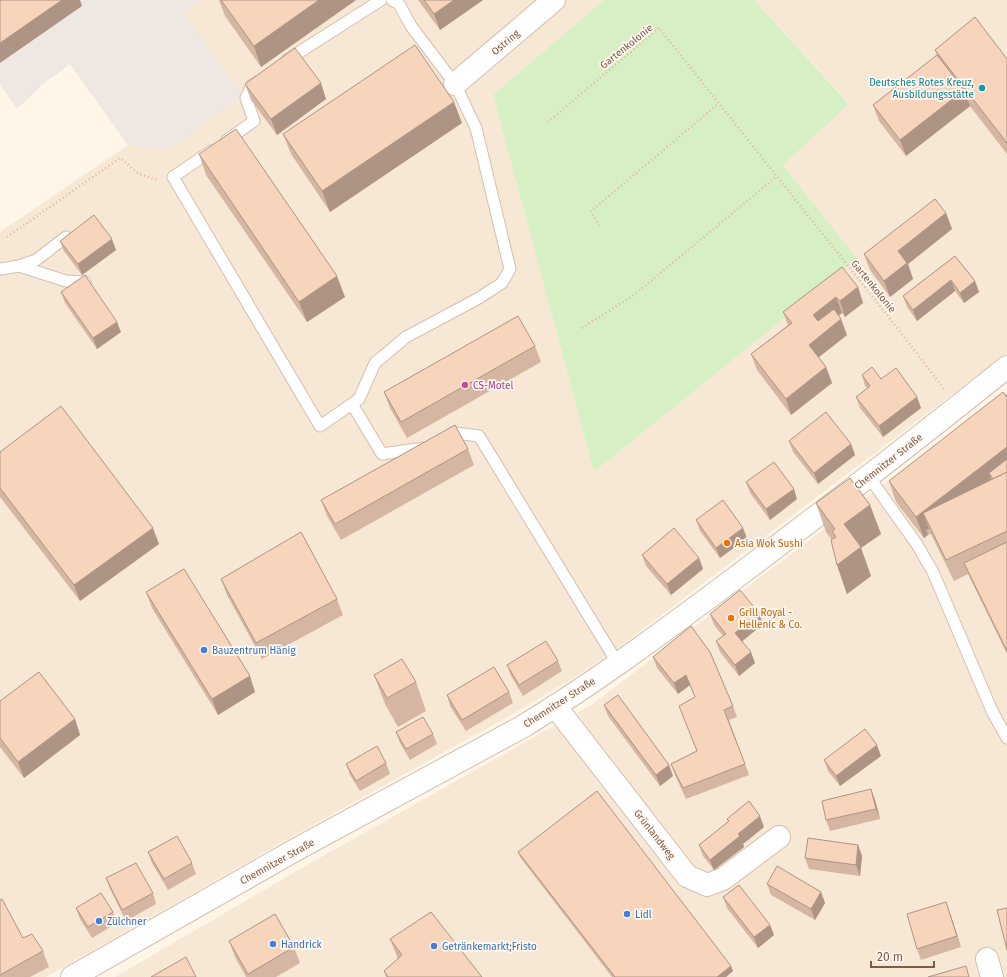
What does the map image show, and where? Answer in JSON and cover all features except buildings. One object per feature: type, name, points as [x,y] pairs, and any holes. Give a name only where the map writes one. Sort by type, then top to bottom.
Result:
[{"type":"street","name":"Ostring","points":[[455,84],[554,0]]},
{"type":"street","name":"Chemnitzer Straße","points":[[72,977],[297,849],[522,727],[555,706],[618,664],[868,477],[1007,367]]},
{"type":"street","name":"Grünlandweg","points":[[555,706],[687,876],[707,885],[723,879],[779,837]]},
{"type":"lane","points":[[279,65],[381,0]]},
{"type":"lane","points":[[268,73],[252,85],[246,98],[254,121],[174,177],[320,426],[359,399],[375,363],[406,337],[479,298],[502,283],[510,269],[476,128],[455,84],[411,26],[399,4],[392,0]]},
{"type":"lane","points":[[0,268],[20,266],[36,260],[66,238]]},
{"type":"lane","points":[[20,266],[66,281],[85,282]]},
{"type":"lane","points":[[352,404],[382,454],[421,450],[456,433],[479,436],[618,664]]},
{"type":"lane","points":[[868,477],[916,543],[933,572],[992,711],[1007,738]]},
{"type":"path","name":"Gartenkolonie","points":[[548,122],[659,28],[776,177],[892,320],[957,407]]},
{"type":"path","points":[[599,226],[591,211],[718,104]]},
{"type":"path","points":[[7,237],[120,158],[139,174],[154,180],[174,177]]},
{"type":"path","points":[[582,328],[634,294],[776,177]]},
{"type":"shaded area","points":[[0,0],[201,0],[183,13],[242,95],[167,151],[128,145],[70,64],[43,84],[17,109],[0,85]]},
{"type":"shaded area","points":[[201,0],[604,0],[493,95],[594,472],[856,259],[783,165],[849,103],[754,0],[1007,0],[1007,353],[619,647],[575,677],[518,711],[295,835],[46,977],[0,977],[0,232],[128,145],[167,151],[242,95],[183,13]]},
{"type":"shaded area","points":[[1007,391],[1007,977],[115,977],[307,865],[591,705]]},
{"type":"green space","points":[[604,0],[754,0],[849,104],[783,165],[857,259],[594,472],[493,95]]},
{"type":"place","name":"Deutsches Rotes Kreuz, Ausbildungsstätte","points":[[982,88]]},
{"type":"place","name":"CS-Motel","points":[[465,385]]},
{"type":"place","name":"Asia Wok Sushi","points":[[727,543]]},
{"type":"place","name":"Grill Royal - Hellenic & Co.","points":[[731,618]]},
{"type":"place","name":"Bauzentrum Hänig","points":[[204,650]]},
{"type":"place","name":"Lidl","points":[[627,914]]},
{"type":"place","name":"Zülchner","points":[[99,921]]},
{"type":"place","name":"Handrick","points":[[273,944]]},
{"type":"place","name":"Getränkemarkt;Fristo","points":[[434,946]]}]
